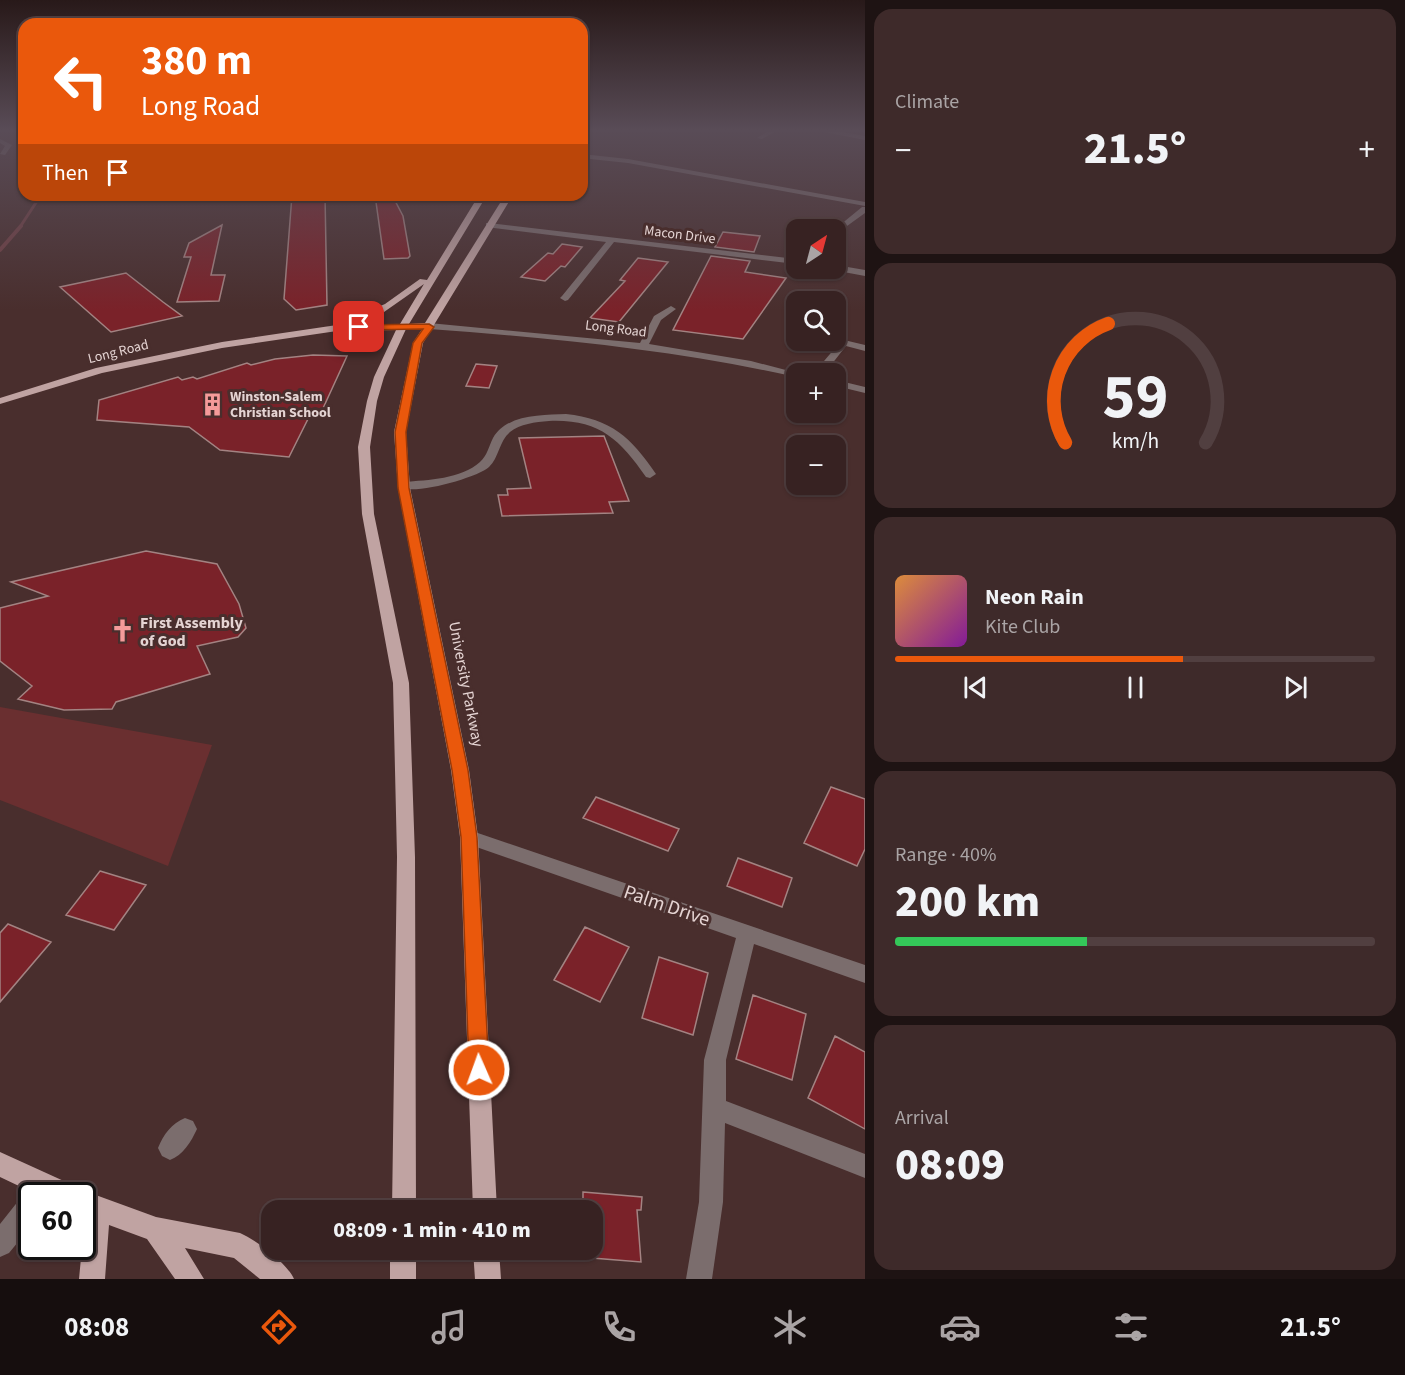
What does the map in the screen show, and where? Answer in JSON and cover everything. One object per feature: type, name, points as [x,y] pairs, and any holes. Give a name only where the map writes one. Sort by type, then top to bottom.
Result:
[{"type":"main road","points":[[404,1200],[406,856],[401,683],[368,514],[364,447],[374,393],[400,330],[479,201]]},
{"type":"main road","name":"University Parkway","points":[[485,1200],[469,837],[460,770],[404,486],[400,432],[418,343],[505,201]]},
{"type":"main road","points":[[316,330],[381,311],[409,294],[422,282],[432,278]]},
{"type":"main road","name":"Long Road","points":[[281,336],[429,327]]},
{"type":"main road","name":"Long Road","points":[[0,401],[71,378],[130,363],[281,336],[316,330],[400,330]]},
{"type":"main road","points":[[0,1164],[27,1182]]},
{"type":"main road","points":[[96,1208],[156,1230],[240,1246],[281,1279]]},
{"type":"main road","points":[[156,1230],[191,1279]]},
{"type":"main road","points":[[91,1260],[92,1279]]},
{"type":"main road","points":[[403,1279],[404,1260]]},
{"type":"main road","points":[[487,1260],[488,1279]]},
{"type":"street","points":[[786,190],[865,204]]},
{"type":"street","points":[[846,224],[865,209]]},
{"type":"street","name":"Macon Drive","points":[[489,225],[786,261]]},
{"type":"street","points":[[565,298],[612,240]]},
{"type":"street","points":[[846,270],[865,273]]},
{"type":"street","points":[[643,346],[657,318],[671,309]]},
{"type":"street","name":"Long Road","points":[[429,327],[568,337],[643,346],[786,372]]},
{"type":"street","points":[[827,363],[844,343],[865,348]]},
{"type":"street","points":[[846,385],[865,390]]},
{"type":"street","points":[[404,486],[447,480],[481,468],[492,458],[499,437],[508,428],[552,417],[578,418],[609,429],[636,452],[650,474]]},
{"type":"street","name":"Palm Drive","points":[[469,837],[865,974]]},
{"type":"street","points":[[699,1279],[711,1202],[715,1060],[747,933]]},
{"type":"street","points":[[714,1108],[865,1166]]},
{"type":"street","points":[[170,1148],[184,1129]]},
{"type":"street","points":[[0,1244],[18,1225]]},
{"type":"shaded area","points":[[0,707],[212,745],[168,866],[0,800]]},
{"type":"building","points":[[292,201],[325,201],[327,305],[296,310],[284,299]]},
{"type":"building","points":[[376,201],[395,201],[403,216],[410,256],[384,259]]},
{"type":"building","points":[[222,225],[211,275],[225,275],[219,301],[177,302],[191,257],[184,257],[189,243]]},
{"type":"building","points":[[723,232],[760,236],[754,252],[715,247]]},
{"type":"building","points":[[562,244],[582,247],[565,267],[561,266],[545,281],[521,277],[548,253],[553,254]]},
{"type":"building","points":[[711,256],[750,261],[745,272],[786,278],[743,339],[673,330]]},
{"type":"building","points":[[638,258],[668,262],[619,322],[590,318],[625,281],[620,280]]},
{"type":"building","points":[[126,273],[182,316],[111,332],[60,287]]},
{"type":"building","name":"Winston-Salem Christian School","points":[[313,355],[347,356],[319,417],[309,417],[289,457],[220,450],[189,427],[97,420],[99,400],[178,377],[182,380],[193,377],[197,379],[247,363],[251,365],[275,359]]},
{"type":"building","points":[[476,364],[497,366],[489,388],[466,386]]},
{"type":"building","points":[[604,436],[629,501],[609,502],[613,513],[502,516],[498,495],[508,495],[507,489],[531,488],[519,438]]},
{"type":"building","name":"First Assembly of God","points":[[146,551],[217,564],[239,604],[246,628],[238,637],[197,646],[210,674],[116,702],[112,709],[64,710],[18,699],[32,686],[0,661],[0,608],[48,596],[11,582]]},
{"type":"building","points":[[831,787],[865,799],[865,849],[857,866],[804,843]]},
{"type":"building","points":[[596,797],[679,829],[668,851],[583,818]]},
{"type":"building","points":[[738,858],[792,878],[782,907],[727,886]]},
{"type":"building","points":[[100,871],[146,885],[114,930],[66,915]]},
{"type":"building","points":[[8,924],[51,942],[0,1002],[0,933]]},
{"type":"building","points":[[585,927],[629,947],[600,1002],[554,980]]},
{"type":"building","points":[[659,957],[708,973],[693,1035],[642,1018]]},
{"type":"building","points":[[753,995],[806,1014],[792,1080],[736,1059]]},
{"type":"building","points":[[835,1036],[865,1052],[865,1129],[808,1098]]},
{"type":"building","points":[[583,1192],[642,1197],[641,1210],[637,1210],[641,1262],[603,1259],[603,1200],[583,1200]]},
{"type":"waterway","points":[[20,227],[37,201]]},
{"type":"waterway","points":[[0,250],[21,226]]},
{"type":"place","name":"Winston-Salem Christian School","points":[[212,404]]},
{"type":"place","name":"First Assembly of God","points":[[122,631]]},
{"type":"route","points":[[359,327],[429,327],[418,343],[400,432],[404,488],[460,770],[469,837],[479,1070]]}]
